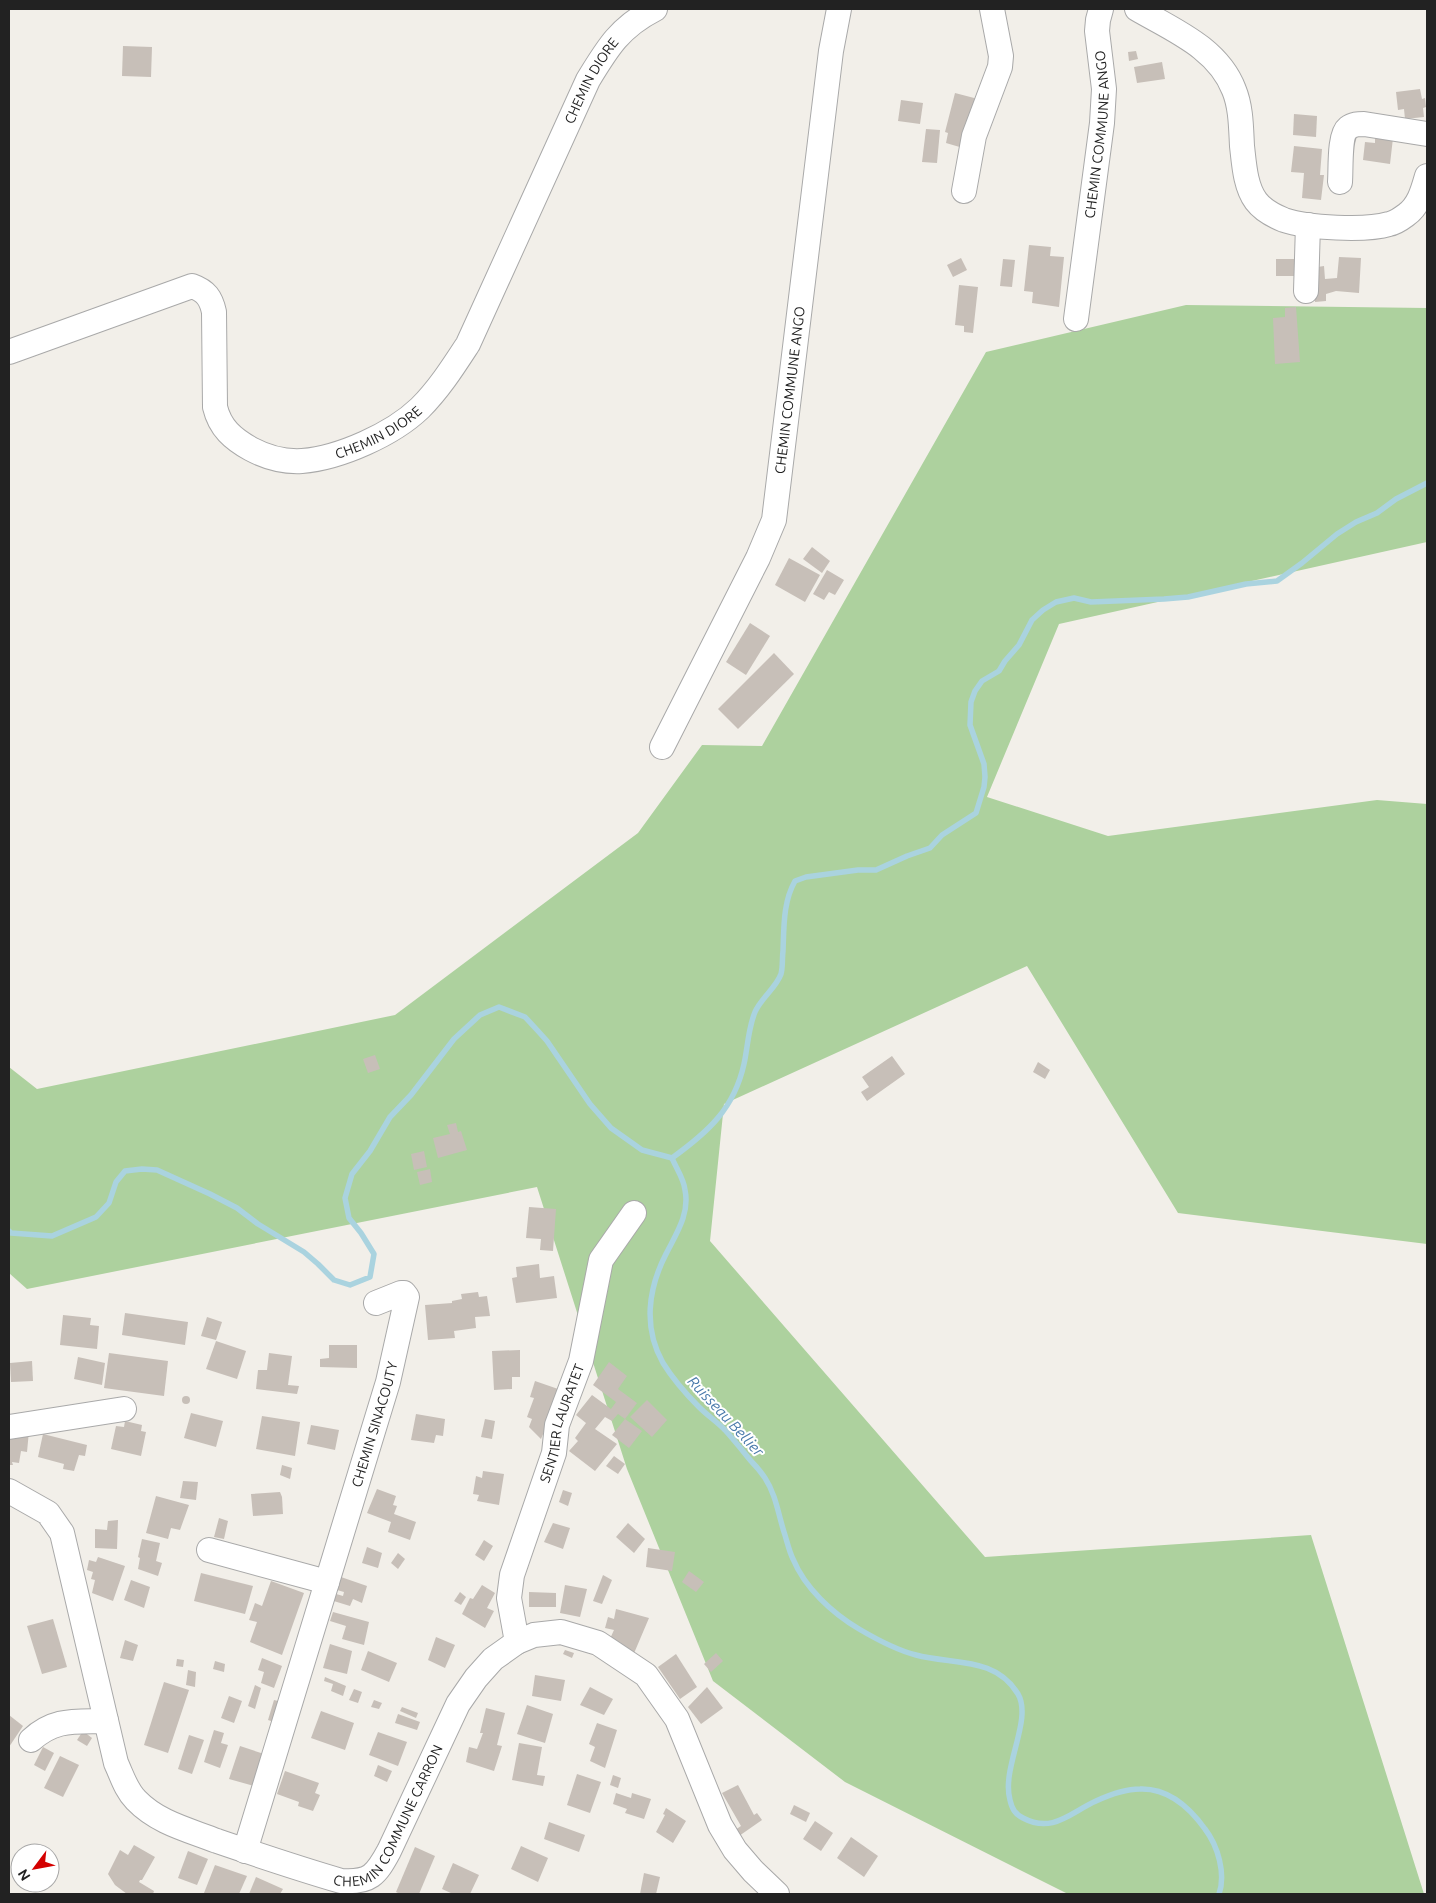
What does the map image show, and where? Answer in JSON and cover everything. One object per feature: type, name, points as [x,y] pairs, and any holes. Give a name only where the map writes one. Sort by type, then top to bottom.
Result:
[{"type":"street","name":"CHEMIN DIORE","points":[[9,352],[192,286],[202,290],[211,300],[214,312],[215,407],[222,426],[238,442],[258,453],[280,460],[302,461],[322,458],[356,447],[391,429],[418,410],[442,384],[468,344],[588,80],[609,46],[635,19],[655,9]]},
{"type":"street","name":"CHEMIN COMMUNE ANGO","points":[[662,747],[758,558],[774,520],[831,51],[839,9]]},
{"type":"street","points":[[964,191],[974,136],[1000,67],[1001,56],[992,9]]},
{"type":"street","name":"CHEMIN COMMUNE ANGO","points":[[1076,320],[1102,123],[1104,89],[1097,31],[1102,9]]},
{"type":"street","points":[[1137,9],[1200,46],[1215,58],[1226,73],[1239,106],[1244,164],[1250,188],[1255,200],[1263,209],[1283,220],[1308,225],[1340,227],[1390,224],[1408,214],[1420,199],[1427,176]]},
{"type":"street","points":[[1340,182],[1343,135],[1347,128],[1354,124],[1427,134]]},
{"type":"street","points":[[1306,291],[1308,225]]},
{"type":"street","name":"SENTIER LAURATET","points":[[516,1642],[509,1598],[512,1575],[554,1453],[557,1425],[581,1361],[601,1260],[634,1213]]},
{"type":"street","name":"CHEMIN SINACOUTY","points":[[245,1851],[388,1382],[407,1297],[404,1293],[401,1293],[376,1303]]},
{"type":"street","points":[[9,1427],[124,1409]]},
{"type":"street","name":"CHEMIN COMMUNE CARRON","points":[[9,1491],[48,1513],[62,1533],[116,1764],[125,1784],[135,1799],[150,1813],[166,1822],[245,1851],[341,1881],[374,1886],[380,1868],[458,1704],[476,1678],[493,1659],[516,1642],[534,1636],[561,1632],[598,1643],[646,1675],[677,1720],[720,1826],[752,1871],[777,1894]]},
{"type":"street","points":[[209,1550],[326,1582]]},
{"type":"street","points":[[31,1740],[40,1731],[53,1725],[106,1721]]},
{"type":"green space","points":[[1186,305],[1427,308],[1427,542],[1059,624],[987,797],[1108,836],[1377,800],[1427,804],[1427,1244],[1178,1213],[1027,966],[724,1104],[710,1241],[985,1557],[1311,1535],[1424,1894],[1068,1894],[845,1782],[713,1681],[627,1469],[537,1187],[27,1289],[9,1273],[9,1067],[37,1089],[395,1015],[638,833],[702,745],[762,746],[986,352]]},
{"type":"building","points":[[123,46],[152,47],[151,77],[122,76]]},
{"type":"building","points":[[1136,51],[1138,59],[1129,61],[1128,52]]},
{"type":"building","points":[[1162,62],[1165,79],[1137,83],[1134,67]]},
{"type":"building","points":[[1420,89],[1422,99],[1425,98],[1424,117],[1405,119],[1404,109],[1398,110],[1396,92]]},
{"type":"building","points":[[955,93],[978,99],[963,148],[946,143],[948,133],[945,132]]},
{"type":"building","points":[[901,100],[923,103],[920,124],[898,121]]},
{"type":"building","points":[[1294,114],[1317,116],[1316,137],[1293,135]]},
{"type":"building","points":[[926,129],[940,130],[937,163],[922,162]]},
{"type":"building","points":[[1375,136],[1393,138],[1390,164],[1363,160],[1365,142],[1375,143]]},
{"type":"building","points":[[1294,146],[1322,149],[1320,175],[1324,175],[1321,200],[1302,198],[1304,173],[1291,172]]},
{"type":"building","points":[[1029,245],[1051,247],[1050,256],[1064,257],[1059,307],[1032,303],[1033,292],[1024,291]]},
{"type":"building","points":[[1339,257],[1361,258],[1359,293],[1336,291],[1326,294],[1326,301],[1315,302],[1311,268],[1324,266],[1325,279],[1337,278]]},
{"type":"building","points":[[961,258],[967,270],[953,277],[947,265]]},
{"type":"building","points":[[1003,259],[1015,260],[1012,287],[1000,286]]},
{"type":"building","points":[[1276,259],[1294,259],[1294,276],[1276,276]]},
{"type":"building","points":[[959,285],[978,287],[973,333],[964,332],[964,326],[955,325]]},
{"type":"building","points":[[1296,307],[1300,362],[1275,364],[1273,318],[1285,317],[1285,308]]},
{"type":"building","points":[[812,547],[830,561],[822,573],[803,559]]},
{"type":"building","points":[[789,558],[820,575],[805,602],[775,585]]},
{"type":"building","points":[[827,570],[844,580],[835,595],[829,592],[824,600],[813,594]]},
{"type":"building","points":[[750,623],[770,636],[746,675],[726,662]]},
{"type":"building","points":[[774,653],[794,674],[738,729],[718,709]]},
{"type":"building","points":[[375,1055],[380,1069],[368,1073],[363,1059]]},
{"type":"building","points":[[892,1056],[905,1074],[867,1101],[861,1092],[869,1087],[862,1077]]},
{"type":"building","points":[[1038,1062],[1050,1070],[1045,1079],[1033,1072]]},
{"type":"building","points":[[456,1123],[458,1132],[461,1131],[467,1150],[438,1158],[433,1138],[450,1134],[447,1125]]},
{"type":"building","points":[[424,1151],[427,1167],[414,1170],[411,1154]]},
{"type":"building","points":[[430,1169],[432,1182],[420,1185],[417,1172]]},
{"type":"building","points":[[529,1207],[556,1209],[553,1251],[540,1250],[541,1239],[526,1238]]},
{"type":"building","points":[[539,1264],[540,1278],[554,1276],[557,1298],[516,1303],[512,1278],[517,1277],[516,1267]]},
{"type":"building","points":[[478,1292],[479,1297],[487,1296],[490,1316],[475,1317],[476,1328],[454,1331],[455,1338],[428,1340],[425,1305],[452,1303],[452,1301],[462,1299],[461,1294]]},
{"type":"building","points":[[125,1313],[188,1322],[185,1345],[122,1335]]},
{"type":"building","points":[[63,1315],[91,1318],[90,1325],[99,1326],[97,1349],[60,1345]]},
{"type":"building","points":[[207,1317],[222,1322],[216,1340],[201,1336]]},
{"type":"building","points":[[216,1341],[246,1351],[237,1379],[206,1369]]},
{"type":"building","points":[[329,1345],[357,1345],[357,1368],[320,1367],[320,1359],[329,1358]]},
{"type":"building","points":[[520,1350],[520,1377],[512,1377],[512,1389],[494,1390],[492,1351]]},
{"type":"building","points":[[109,1353],[168,1361],[164,1396],[104,1388]]},
{"type":"building","points":[[269,1353],[292,1356],[288,1385],[299,1386],[297,1394],[256,1389],[258,1370],[267,1370]]},
{"type":"building","points":[[78,1357],[105,1363],[102,1385],[74,1379]]},
{"type":"building","points":[[32,1361],[33,1381],[11,1382],[10,1363]]},
{"type":"building","points":[[609,1362],[627,1376],[618,1389],[637,1403],[625,1419],[618,1414],[612,1421],[605,1417],[595,1429],[617,1444],[595,1471],[569,1451],[578,1441],[575,1438],[586,1423],[576,1415],[592,1395],[611,1409],[616,1402],[593,1385]]},
{"type":"building","points":[[535,1381],[561,1390],[541,1439],[529,1427],[532,1419],[527,1417],[534,1398],[530,1397]]},
{"type":"building","points":[[186,1396],[190,1400],[186,1404],[182,1400]]},
{"type":"building","points":[[647,1400],[667,1420],[652,1437],[630,1417]]},
{"type":"building","points":[[191,1413],[223,1421],[216,1447],[184,1438]]},
{"type":"building","points":[[416,1414],[445,1419],[443,1436],[436,1435],[434,1443],[411,1440]]},
{"type":"building","points":[[262,1416],[300,1422],[295,1456],[256,1449]]},
{"type":"building","points":[[485,1419],[495,1421],[492,1439],[481,1437]]},
{"type":"building","points":[[625,1419],[642,1431],[629,1448],[612,1435]]},
{"type":"building","points":[[125,1421],[142,1425],[141,1431],[146,1432],[141,1456],[111,1449],[116,1426],[124,1427]]},
{"type":"building","points":[[311,1425],[339,1430],[335,1450],[307,1444]]},
{"type":"building","points":[[9,1429],[29,1431],[27,1452],[21,1451],[19,1463],[12,1462],[13,1465],[9,1465]]},
{"type":"building","points":[[43,1434],[87,1445],[85,1456],[79,1455],[74,1471],[63,1469],[64,1464],[38,1457]]},
{"type":"building","points":[[614,1456],[625,1464],[618,1474],[606,1466]]},
{"type":"building","points":[[282,1465],[292,1468],[290,1479],[280,1475]]},
{"type":"building","points":[[483,1471],[504,1474],[499,1505],[477,1501],[479,1495],[473,1494],[476,1476],[482,1478]]},
{"type":"building","points":[[183,1481],[198,1482],[196,1500],[180,1498]]},
{"type":"building","points":[[377,1489],[396,1496],[393,1505],[397,1506],[394,1514],[416,1522],[410,1540],[388,1532],[391,1522],[367,1513]]},
{"type":"building","points":[[563,1490],[572,1493],[568,1506],[559,1502]]},
{"type":"building","points":[[280,1492],[283,1514],[253,1516],[251,1494]]},
{"type":"building","points":[[156,1496],[189,1505],[180,1530],[171,1528],[168,1539],[146,1533]]},
{"type":"building","points":[[219,1518],[228,1521],[224,1539],[214,1537]]},
{"type":"building","points":[[118,1520],[117,1549],[95,1548],[95,1529],[107,1530],[108,1521]]},
{"type":"building","points":[[553,1523],[570,1528],[563,1549],[544,1542]]},
{"type":"building","points":[[628,1523],[645,1539],[634,1553],[616,1537]]},
{"type":"building","points":[[142,1539],[160,1543],[156,1561],[162,1563],[158,1576],[138,1569],[140,1558],[138,1557]]},
{"type":"building","points":[[484,1540],[493,1546],[484,1561],[475,1555]]},
{"type":"building","points":[[367,1547],[382,1553],[378,1568],[362,1563]]},
{"type":"building","points":[[648,1548],[675,1552],[672,1571],[646,1567]]},
{"type":"building","points":[[398,1553],[405,1559],[398,1569],[391,1563]]},
{"type":"building","points":[[98,1557],[125,1566],[113,1601],[92,1593],[95,1580],[91,1579],[93,1572],[87,1570],[89,1560],[96,1562]]},
{"type":"building","points":[[689,1571],[704,1582],[696,1592],[682,1582]]},
{"type":"building","points":[[201,1573],[253,1586],[245,1614],[194,1601]]},
{"type":"building","points":[[603,1575],[612,1580],[602,1604],[593,1601]]},
{"type":"building","points":[[341,1577],[367,1586],[362,1603],[353,1599],[350,1606],[324,1598],[326,1591],[343,1596],[344,1592],[337,1590]]},
{"type":"building","points":[[131,1580],[150,1587],[144,1608],[124,1600]]},
{"type":"building","points":[[271,1581],[304,1593],[282,1655],[250,1642],[257,1622],[249,1620],[255,1603],[262,1606]]},
{"type":"building","points":[[482,1585],[495,1593],[487,1608],[494,1611],[485,1628],[462,1614],[470,1598],[473,1599]]},
{"type":"building","points":[[565,1585],[587,1589],[580,1617],[560,1613]]},
{"type":"building","points":[[460,1592],[466,1597],[461,1605],[454,1601]]},
{"type":"building","points":[[529,1592],[556,1593],[556,1607],[529,1607]]},
{"type":"building","points":[[616,1609],[649,1618],[632,1658],[608,1643],[614,1630],[605,1628],[608,1617],[614,1619]]},
{"type":"building","points":[[333,1612],[369,1622],[364,1645],[342,1639],[346,1626],[330,1621]]},
{"type":"building","points":[[53,1619],[67,1667],[42,1674],[27,1626]]},
{"type":"building","points":[[436,1637],[455,1645],[445,1668],[428,1660]]},
{"type":"building","points":[[125,1640],[138,1645],[133,1661],[120,1658]]},
{"type":"building","points":[[330,1644],[352,1651],[347,1674],[323,1668]]},
{"type":"building","points":[[565,1650],[574,1653],[572,1658],[563,1654]]},
{"type":"building","points":[[368,1651],[397,1663],[389,1682],[361,1670]]},
{"type":"building","points":[[716,1653],[723,1661],[711,1672],[704,1664]]},
{"type":"building","points":[[676,1654],[697,1687],[680,1699],[658,1667]]},
{"type":"building","points":[[262,1658],[282,1666],[274,1688],[261,1683],[264,1672],[258,1670]]},
{"type":"building","points":[[177,1659],[184,1660],[183,1667],[176,1666]]},
{"type":"building","points":[[215,1661],[225,1664],[224,1672],[213,1669]]},
{"type":"building","points":[[188,1670],[196,1672],[195,1687],[186,1685]]},
{"type":"building","points":[[535,1675],[565,1680],[561,1701],[532,1696]]},
{"type":"building","points":[[325,1677],[346,1686],[343,1696],[331,1691],[333,1684],[324,1681]]},
{"type":"building","points":[[164,1682],[189,1690],[168,1753],[144,1745]]},
{"type":"building","points":[[255,1685],[261,1688],[255,1709],[248,1706]]},
{"type":"building","points":[[590,1687],[613,1699],[604,1715],[580,1705]]},
{"type":"building","points":[[707,1687],[723,1708],[701,1724],[688,1707]]},
{"type":"building","points":[[354,1689],[362,1692],[358,1703],[349,1700]]},
{"type":"building","points":[[229,1696],[242,1701],[234,1723],[221,1718]]},
{"type":"building","points":[[274,1700],[286,1703],[280,1724],[268,1720]]},
{"type":"building","points":[[374,1700],[382,1703],[379,1709],[371,1707]]},
{"type":"building","points":[[527,1705],[553,1714],[545,1743],[517,1734]]},
{"type":"building","points":[[402,1707],[418,1713],[416,1718],[400,1711]]},
{"type":"building","points":[[486,1708],[505,1713],[497,1745],[502,1746],[494,1771],[466,1762],[469,1747],[477,1749],[483,1733],[480,1733]]},
{"type":"building","points":[[321,1711],[354,1723],[345,1750],[311,1738]]},
{"type":"building","points":[[398,1714],[420,1722],[417,1730],[395,1723]]},
{"type":"building","points":[[9,1715],[23,1726],[9,1747]]},
{"type":"building","points":[[597,1723],[617,1730],[605,1768],[590,1761],[595,1747],[589,1744]]},
{"type":"building","points":[[214,1730],[224,1733],[221,1743],[228,1745],[220,1768],[204,1762]]},
{"type":"building","points":[[83,1731],[92,1738],[87,1746],[77,1740]]},
{"type":"building","points":[[378,1732],[407,1742],[398,1766],[369,1755]]},
{"type":"building","points":[[189,1735],[204,1740],[192,1774],[178,1769]]},
{"type":"building","points":[[519,1743],[542,1747],[537,1775],[545,1776],[543,1786],[512,1780]]},
{"type":"building","points":[[240,1746],[264,1754],[254,1786],[229,1779]]},
{"type":"building","points":[[43,1747],[54,1753],[45,1771],[34,1765]]},
{"type":"building","points":[[60,1756],[79,1765],[63,1797],[44,1788]]},
{"type":"building","points":[[378,1765],[392,1771],[387,1782],[374,1776]]},
{"type":"building","points":[[285,1771],[319,1783],[315,1793],[320,1795],[313,1811],[298,1806],[299,1802],[277,1794]]},
{"type":"building","points":[[577,1774],[601,1782],[590,1813],[567,1805]]},
{"type":"building","points":[[613,1775],[621,1778],[618,1788],[610,1785]]},
{"type":"building","points":[[738,1785],[754,1815],[757,1813],[762,1820],[739,1836],[735,1830],[741,1826],[722,1793]]},
{"type":"building","points":[[616,1793],[631,1798],[632,1793],[651,1799],[644,1819],[625,1813],[627,1809],[613,1804]]},
{"type":"building","points":[[794,1805],[810,1813],[806,1822],[790,1814]]},
{"type":"building","points":[[666,1808],[686,1821],[673,1843],[656,1832],[665,1815],[663,1814]]},
{"type":"building","points":[[815,1821],[833,1833],[821,1851],[803,1839]]},
{"type":"building","points":[[549,1822],[585,1835],[579,1852],[544,1839]]},
{"type":"building","points":[[851,1837],[878,1856],[864,1877],[837,1858]]},
{"type":"building","points":[[134,1845],[155,1857],[139,1882],[154,1891],[153,1894],[127,1894],[115,1885],[108,1874],[120,1850],[128,1855]]},
{"type":"building","points":[[521,1846],[548,1858],[538,1882],[511,1869]]},
{"type":"building","points":[[415,1847],[435,1856],[419,1894],[400,1894],[396,1892]]},
{"type":"building","points":[[188,1851],[208,1859],[197,1885],[178,1878]]},
{"type":"building","points":[[453,1863],[479,1875],[470,1894],[453,1894],[442,1889]]},
{"type":"building","points":[[215,1865],[247,1876],[239,1894],[204,1893]]},
{"type":"building","points":[[644,1873],[660,1877],[656,1894],[640,1894]]},
{"type":"building","points":[[256,1877],[283,1889],[280,1894],[249,1894]]},
{"type":"waterway","points":[[9,1231],[11,1233],[52,1236],[96,1217],[109,1203],[116,1182],[125,1171],[157,1170],[237,1208],[258,1224],[304,1252],[334,1280],[350,1285],[370,1277],[374,1254],[349,1218],[345,1198],[352,1174],[370,1151],[390,1117],[411,1095],[454,1039],[480,1015],[499,1007],[525,1017],[538,1031],[547,1041],[590,1104],[611,1128],[642,1150],[672,1158],[708,1129],[734,1094],[740,1080],[749,1031],[755,1012],[776,984],[781,974],[786,906],[795,881],[806,877],[858,870],[876,870],[930,848],[942,835],[976,813],[985,777],[984,764],[970,725],[971,702],[975,691],[982,681],[999,671],[1019,645],[1032,620],[1043,610],[1056,602],[1074,598],[1091,602],[1188,597],[1246,584],[1277,581],[1337,534],[1427,483]]},
{"type":"waterway","name":"Ruisseau Bellier","points":[[672,1158],[682,1178],[686,1207],[681,1224],[655,1281],[650,1308],[652,1336],[663,1363],[671,1375],[699,1407],[725,1430],[769,1484],[790,1553],[798,1570],[812,1590],[839,1615],[886,1644],[916,1655],[972,1664],[985,1668],[998,1673],[1009,1682],[1018,1694],[1022,1705],[1020,1731],[1008,1787],[1012,1806],[1018,1815],[1034,1822],[1053,1823],[1096,1801],[1118,1793],[1140,1789],[1160,1792],[1178,1801],[1193,1814],[1210,1836],[1220,1860],[1222,1878],[1219,1894]]}]
